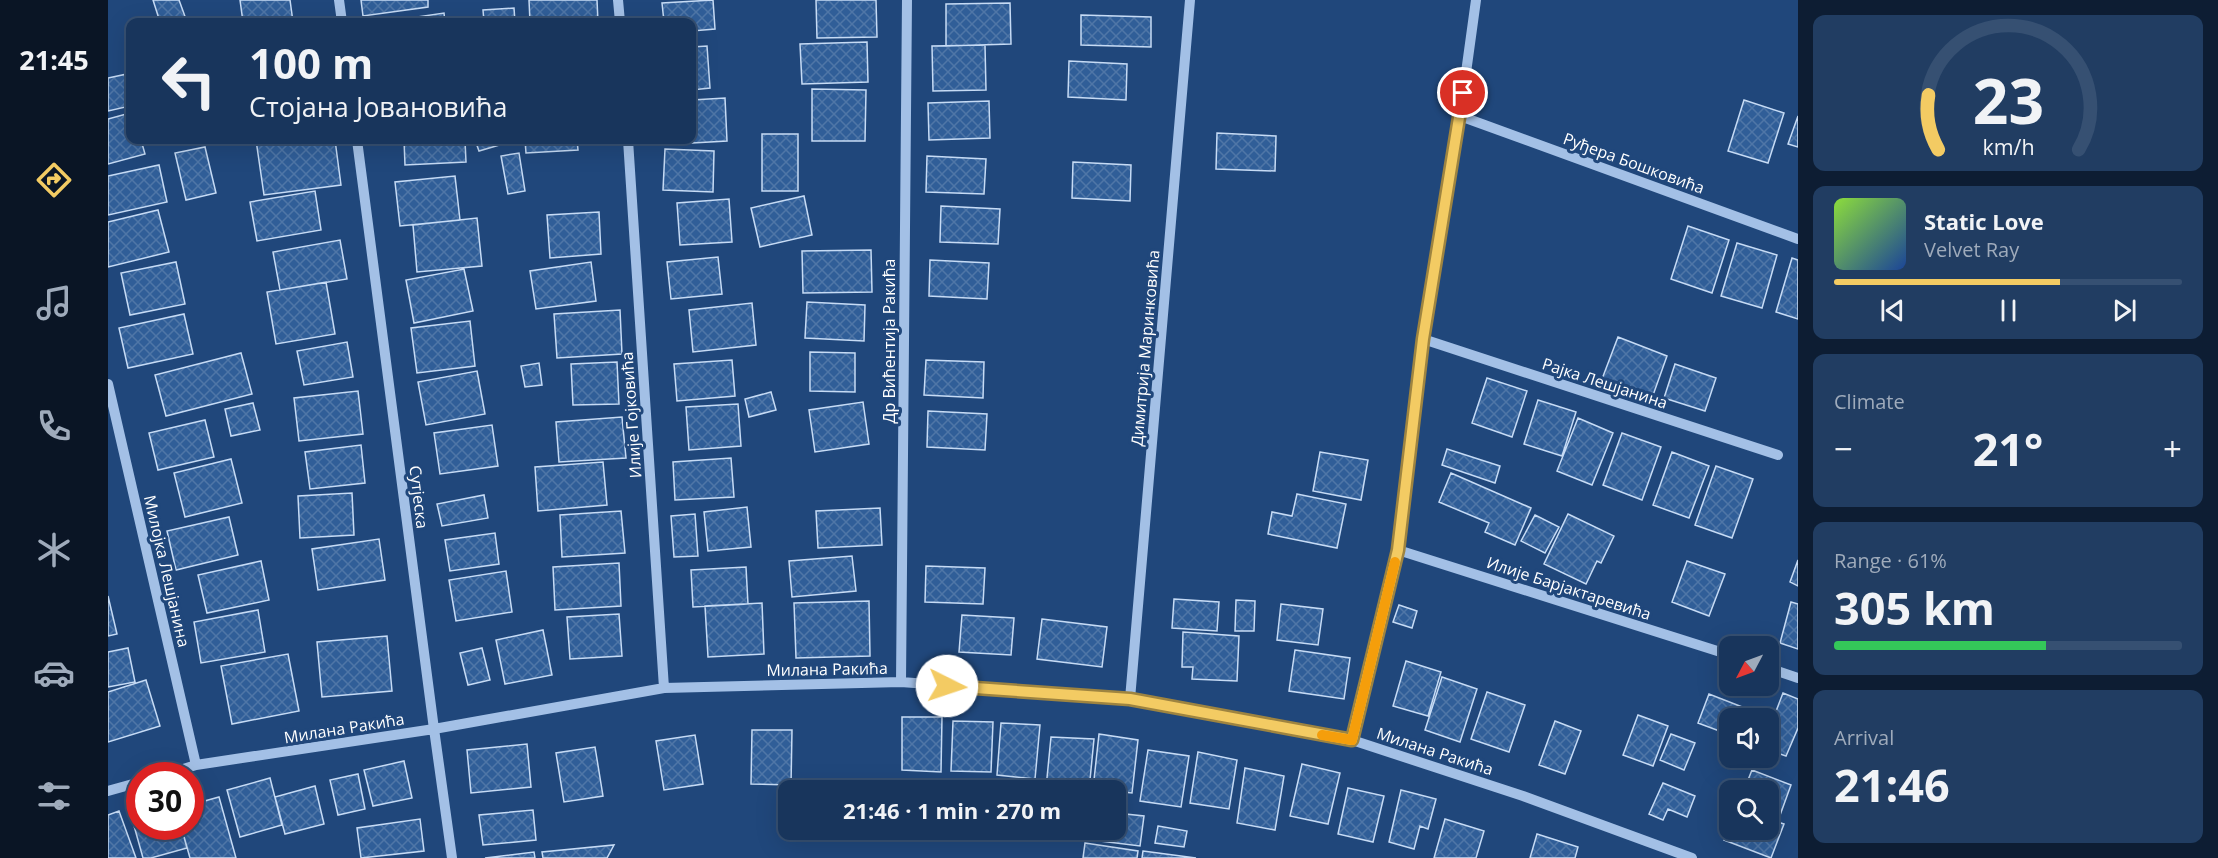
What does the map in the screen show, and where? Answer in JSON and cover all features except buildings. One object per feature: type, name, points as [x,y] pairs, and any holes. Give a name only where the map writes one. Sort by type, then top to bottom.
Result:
[{"type":"street","points":[[339,0],[341,18]]},
{"type":"street","points":[[618,0],[620,18]]},
{"type":"street","name":"Др Вићентија Ракића","points":[[901,682],[907,0]]},
{"type":"street","name":"Димитрија Маринковића","points":[[1130,699],[1190,0]]},
{"type":"street","points":[[1352,740],[1398,550],[1423,339],[1460,116],[1476,0]]},
{"type":"street","name":"Руђера Бошковића","points":[[1460,116],[1798,239]]},
{"type":"street","name":"Сутјеска","points":[[358,144],[452,858]]},
{"type":"street","name":"Илије Гојковића","points":[[627,144],[664,688]]},
{"type":"street","name":"Рајка Лешјанина","points":[[1423,339],[1778,455]]},
{"type":"street","name":"Милојка Лешјанина","points":[[108,384],[195,762]]},
{"type":"street","name":"Илије Барјактаревића","points":[[1398,550],[1719,652]]},
{"type":"street","points":[[1779,672],[1798,678]]},
{"type":"street","name":"Милана Ракића","points":[[204,764],[434,729],[664,688],[901,682],[1130,699],[1352,740],[1523,796],[1692,858]]},
{"type":"street","points":[[108,792],[126,786]]},
{"type":"slow traffic","points":[[1322,735],[1352,740],[1395,562]]},
{"type":"route","points":[[947,686],[1130,699],[1352,740],[1398,550],[1423,339],[1463,93]]}]
